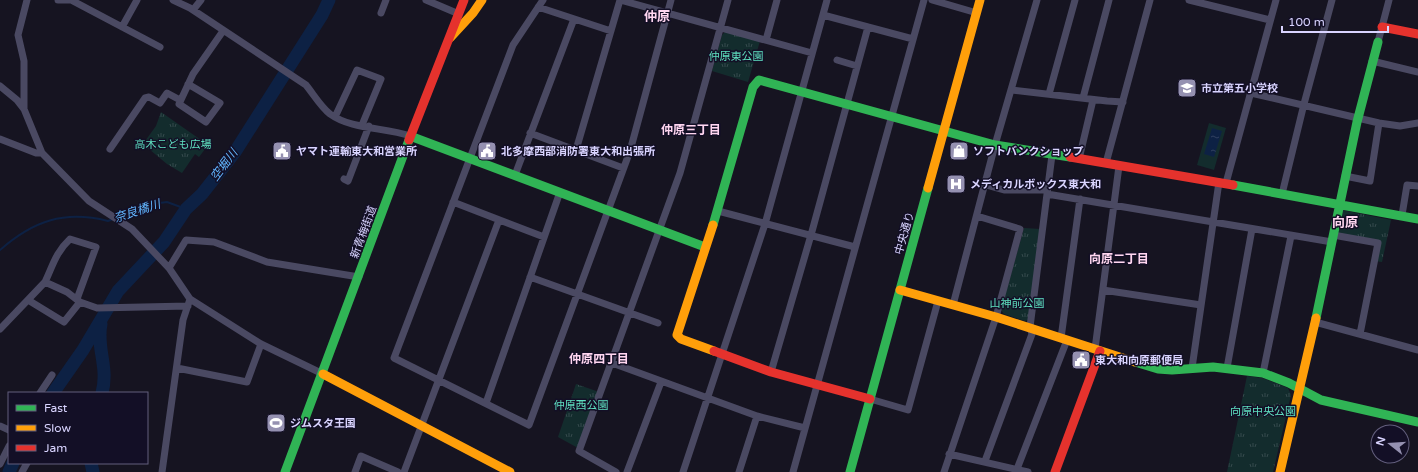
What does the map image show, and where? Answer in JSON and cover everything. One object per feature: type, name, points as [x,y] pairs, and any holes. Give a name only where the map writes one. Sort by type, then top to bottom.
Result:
[{"type":"street","points":[[24,109],[24,61],[18,35],[27,0]]},
{"type":"street","points":[[58,0],[71,0],[160,47]]},
{"type":"street","points":[[122,27],[138,0]]},
{"type":"street","points":[[173,0],[193,10],[295,78],[306,86],[320,104],[335,117],[349,124],[400,132],[705,247]]},
{"type":"street","points":[[193,10],[201,0]]},
{"type":"street","points":[[381,13],[386,0]]},
{"type":"street","points":[[426,0],[459,14]]},
{"type":"street","name":"新青梅街道","points":[[285,472],[359,278],[410,136],[464,0]]},
{"type":"street","points":[[450,38],[473,13],[482,0]]},
{"type":"street","points":[[543,0],[513,45],[394,358],[529,425],[630,151],[671,0]]},
{"type":"street","points":[[576,150],[620,0],[812,53]]},
{"type":"street","points":[[616,472],[579,452],[680,173],[728,0]]},
{"type":"street","points":[[766,40],[777,0]]},
{"type":"street","points":[[683,472],[765,224],[827,0]]},
{"type":"street","points":[[793,472],[924,0]]},
{"type":"street","points":[[932,0],[977,13]]},
{"type":"street","name":"中央通り","points":[[850,472],[980,0]]},
{"type":"street","points":[[953,304],[986,185],[995,145],[1037,0]]},
{"type":"street","points":[[1048,94],[1075,0]]},
{"type":"street","points":[[1083,98],[1110,0]]},
{"type":"street","points":[[1106,164],[1150,0]]},
{"type":"street","points":[[1189,0],[1212,3],[1270,20]]},
{"type":"street","points":[[1192,368],[1212,222],[1222,183],[1251,94],[1276,0]]},
{"type":"street","points":[[1282,194],[1332,0]]},
{"type":"street","points":[[1280,472],[1315,322],[1358,117],[1389,0]]},
{"type":"street","points":[[538,7],[611,31]]},
{"type":"street","points":[[823,15],[913,39]]},
{"type":"street","points":[[515,175],[574,19]]},
{"type":"street","points":[[771,372],[811,235],[868,27]]},
{"type":"street","points":[[1382,27],[1418,34]]},
{"type":"street","points":[[188,84],[220,103],[206,122],[179,104],[180,100],[188,84],[193,74],[223,31]]},
{"type":"street","points":[[837,60],[857,66]]},
{"type":"street","points":[[1372,62],[1418,72]]},
{"type":"street","points":[[335,117],[358,70],[381,79],[354,158],[348,181],[344,179]]},
{"type":"street","points":[[938,301],[908,410],[870,398],[771,372],[681,339],[677,335],[718,211],[752,86],[755,82],[763,81],[802,91],[995,145],[1402,214],[1418,219]]},
{"type":"street","points":[[0,86],[13,96],[24,109],[42,153],[89,201],[124,222],[144,241],[169,268],[189,302],[261,344],[323,374],[510,472]]},
{"type":"street","points":[[1012,90],[1093,100],[1123,102]]},
{"type":"street","points":[[110,149],[146,98],[149,97],[160,103],[167,93],[180,100]]},
{"type":"street","points":[[1251,94],[1304,104],[1400,126],[1418,123]]},
{"type":"street","points":[[1079,159],[1093,100]]},
{"type":"street","points":[[1345,176],[1370,181],[1380,122]]},
{"type":"street","points":[[530,133],[623,168]]},
{"type":"street","points":[[0,139],[36,153],[42,153]]},
{"type":"street","points":[[985,461],[1032,334],[1030,328],[1052,154]]},
{"type":"street","points":[[1055,472],[1098,350],[1103,290],[1119,166]]},
{"type":"street","points":[[986,185],[1004,190],[1047,192],[1291,236],[1378,243],[1360,334]]},
{"type":"street","points":[[1402,214],[1406,185],[1418,186]]},
{"type":"street","points":[[486,403],[560,192]]},
{"type":"street","points":[[1017,469],[1064,339],[1080,199]]},
{"type":"street","points":[[453,202],[544,237]]},
{"type":"street","points":[[718,211],[855,247]]},
{"type":"street","points":[[944,472],[996,317],[1020,229],[977,216]]},
{"type":"street","points":[[404,472],[499,220]]},
{"type":"street","points":[[1227,368],[1252,229]]},
{"type":"street","points":[[1263,373],[1291,236]]},
{"type":"street","points":[[0,329],[45,282],[52,268],[54,258],[70,239],[96,247],[78,301],[64,322],[28,300]]},
{"type":"street","points":[[169,268],[186,240],[214,242],[267,262],[359,278]]},
{"type":"street","points":[[530,277],[658,323]]},
{"type":"street","points":[[45,282],[58,287],[78,301],[97,308],[128,308],[189,302]]},
{"type":"street","points":[[900,290],[996,317],[1158,369],[1172,370],[1192,368],[1227,368],[1263,373],[1289,382],[1299,390],[1321,400],[1418,422]]},
{"type":"street","points":[[1103,290],[1201,305]]},
{"type":"street","points":[[162,472],[183,320],[189,302]]},
{"type":"street","points":[[1315,322],[1418,350]]},
{"type":"street","points":[[177,368],[247,382],[261,344]]},
{"type":"street","points":[[612,363],[706,399],[757,416],[805,428]]},
{"type":"street","points":[[41,392],[52,375]]},
{"type":"street","points":[[627,472],[661,382]]},
{"type":"street","points":[[739,472],[757,416]]},
{"type":"street","points":[[0,464],[8,448]]},
{"type":"street","points":[[949,454],[1028,472]]},
{"type":"street","points":[[355,472],[361,456],[398,472]]},
{"type":"green space","name":"仲原東公園","points":[[726,31],[760,41],[748,82],[712,71],[722,35]]},
{"type":"green space","name":"高木こども広場","points":[[161,112],[208,145],[199,157],[195,154],[182,173],[167,164],[143,144],[156,126]]},
{"type":"green space","points":[[1209,123],[1226,128],[1214,170],[1197,165]]},
{"type":"green space","points":[[1342,210],[1391,220],[1382,262],[1375,261],[1378,243],[1337,234]]},
{"type":"green space","name":"山神前公園","points":[[1024,228],[1040,229],[1028,320],[1025,321],[1004,314],[1001,310]]},
{"type":"green space","name":"向原中央公園","points":[[1247,376],[1262,378],[1288,388],[1291,395],[1273,472],[1227,472]]},
{"type":"green space","name":"仲原西公園","points":[[576,384],[599,392],[578,448],[558,437]]},
{"type":"water","points":[[1212,128],[1222,131],[1214,157],[1204,154]]},
{"type":"waterway","name":"空堀川","points":[[54,392],[83,350],[118,291],[164,242],[186,209],[202,194],[235,152],[322,15],[329,0]]},
{"type":"waterway","name":"奈良橋川","points":[[117,217],[152,204],[167,202],[186,209]]},
{"type":"waterway","name":"奈良橋川","points":[[0,250],[25,232],[50,220],[77,217],[108,221],[113,219]]},
{"type":"waterway","name":"空堀川","points":[[101,324],[100,341],[104,375],[102,392]]},
{"type":"waterway","name":"空堀川","points":[[9,472],[13,464]]},
{"type":"waterway","name":"空堀川","points":[[91,464],[93,472]]},
{"type":"traffic: fast","points":[[1316,318],[1357,122],[1378,42]]},
{"type":"traffic: fast","points":[[713,225],[753,87],[759,80],[995,145],[1070,157]]},
{"type":"traffic: fast","points":[[410,136],[705,247]]},
{"type":"traffic: fast","points":[[285,472],[409,140]]},
{"type":"traffic: fast","points":[[1233,185],[1418,219]]},
{"type":"traffic: fast","points":[[850,472],[928,188]]},
{"type":"traffic: fast","points":[[1135,362],[1158,369],[1172,370],[1213,367],[1263,373],[1289,383],[1321,400],[1418,422]]},
{"type":"traffic: slow","points":[[450,38],[473,13],[482,0]]},
{"type":"traffic: slow","points":[[928,188],[980,0]]},
{"type":"traffic: slow","points":[[713,225],[677,335],[681,339],[714,351]]},
{"type":"traffic: slow","points":[[900,290],[996,317],[1135,362]]},
{"type":"traffic: slow","points":[[1280,472],[1316,318]]},
{"type":"traffic: slow","points":[[323,374],[510,472]]},
{"type":"traffic: jam","points":[[409,140],[464,0]]},
{"type":"traffic: jam","points":[[1382,27],[1418,34]]},
{"type":"traffic: jam","points":[[1070,157],[1233,185]]},
{"type":"traffic: jam","points":[[714,351],[771,372],[870,399]]},
{"type":"traffic: jam","points":[[1055,472],[1100,351]]},
{"type":"place","name":"市立第五小学校","points":[[1187,88]]},
{"type":"place","name":"ヤマト運輸東大和営業所","points":[[282,151]]},
{"type":"place","name":"北多摩西部消防署東大和出張所","points":[[487,151]]},
{"type":"place","name":"ソフトバンクショップ","points":[[959,151]]},
{"type":"place","name":"メディカルボックス東大和","points":[[956,184]]},
{"type":"place","name":"東大和向原郵便局","points":[[1081,360]]},
{"type":"place","name":"ジムスタ王国","points":[[276,423]]},
{"type":"district","name":"仲原","points":[[657,16]]},
{"type":"district","name":"仲原三丁目","points":[[691,130]]},
{"type":"district","name":"向原","points":[[1345,222]]},
{"type":"district","name":"向原二丁目","points":[[1119,259]]},
{"type":"district","name":"仲原四丁目","points":[[599,359]]}]
